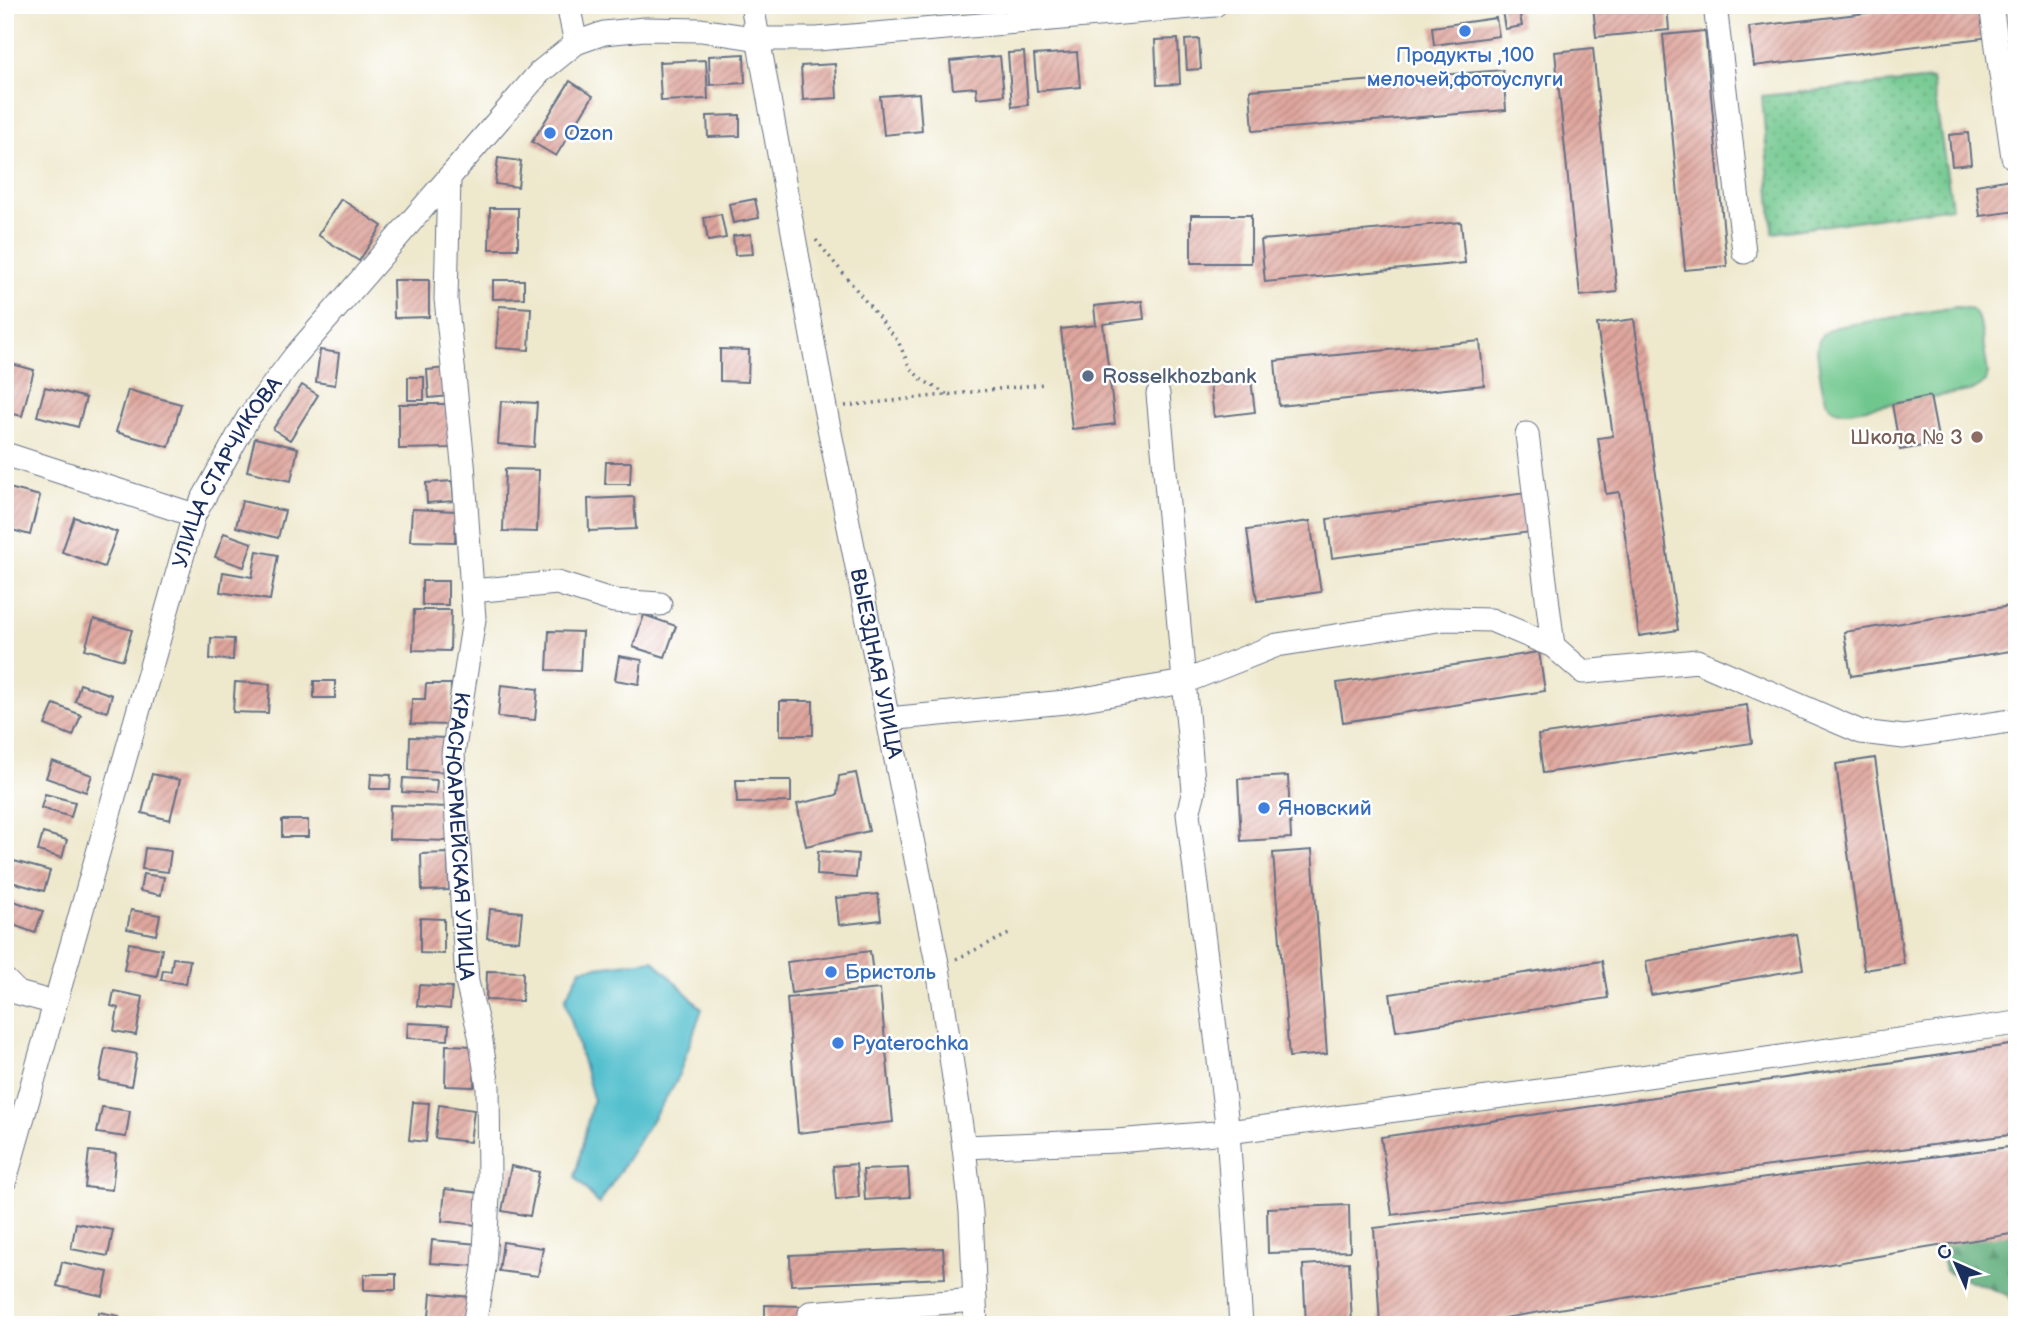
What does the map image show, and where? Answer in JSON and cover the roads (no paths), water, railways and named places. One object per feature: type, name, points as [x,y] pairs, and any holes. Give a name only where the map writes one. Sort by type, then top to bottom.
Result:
[{"type":"street","points":[[568,5],[576,43]]},
{"type":"street","name":"ВЫЕЗДНАЯ УЛИЦА","points":[[752,5],[825,408],[938,968],[971,1212],[976,1325]]},
{"type":"street","name":"УЛИЦА СТАРЧИКОВА","points":[[5,1180],[194,514],[248,418],[287,366],[540,72],[576,43],[604,33],[645,29],[701,30],[759,39],[817,39],[1098,10],[1215,5]]},
{"type":"street","points":[[1715,5],[1744,252]]},
{"type":"street","points":[[1992,5],[2013,157]]},
{"type":"street","name":"КРАСНОАРМЕЙСКАЯ УЛИЦА","points":[[449,177],[446,299],[463,463],[474,619],[453,754],[467,982],[480,1035],[488,1087],[489,1178],[484,1268],[474,1325]]},
{"type":"street","points":[[1158,394],[1194,791],[1188,814],[1228,1132],[1241,1325]]},
{"type":"street","points":[[1527,434],[1553,646]]},
{"type":"street","points":[[5,454],[194,514]]},
{"type":"street","points":[[472,591],[557,583],[614,601],[660,604]]},
{"type":"street","points":[[888,719],[1065,702],[1184,682],[1277,645],[1445,619],[1492,620],[1553,646],[1583,672],[1697,660],[1861,732],[1904,737],[2017,720]]},
{"type":"street","points":[[5,980],[18,993],[55,1003]]},
{"type":"street","points":[[964,1147],[1116,1141],[1228,1132],[1578,1086],[2017,1023]]},
{"type":"street","points":[[809,1325],[810,1313],[880,1316],[975,1300]]},
{"type":"water","points":[[653,960],[702,1009],[677,1080],[599,1204],[575,1177],[593,1098],[565,999],[581,969]]},
{"type":"place","name":"Продукты ,100 мелочей,фотоуслуги","points":[[1465,31]]},
{"type":"place","name":"Ozon","points":[[550,133]]},
{"type":"place","name":"Rosselkhozbank","points":[[1088,376]]},
{"type":"place","name":"Школа № 3","points":[[1977,437]]},
{"type":"place","name":"Яновский","points":[[1264,808]]},
{"type":"place","name":"Бристоль","points":[[831,972]]},
{"type":"place","name":"Pyaterochka","points":[[838,1043]]}]
